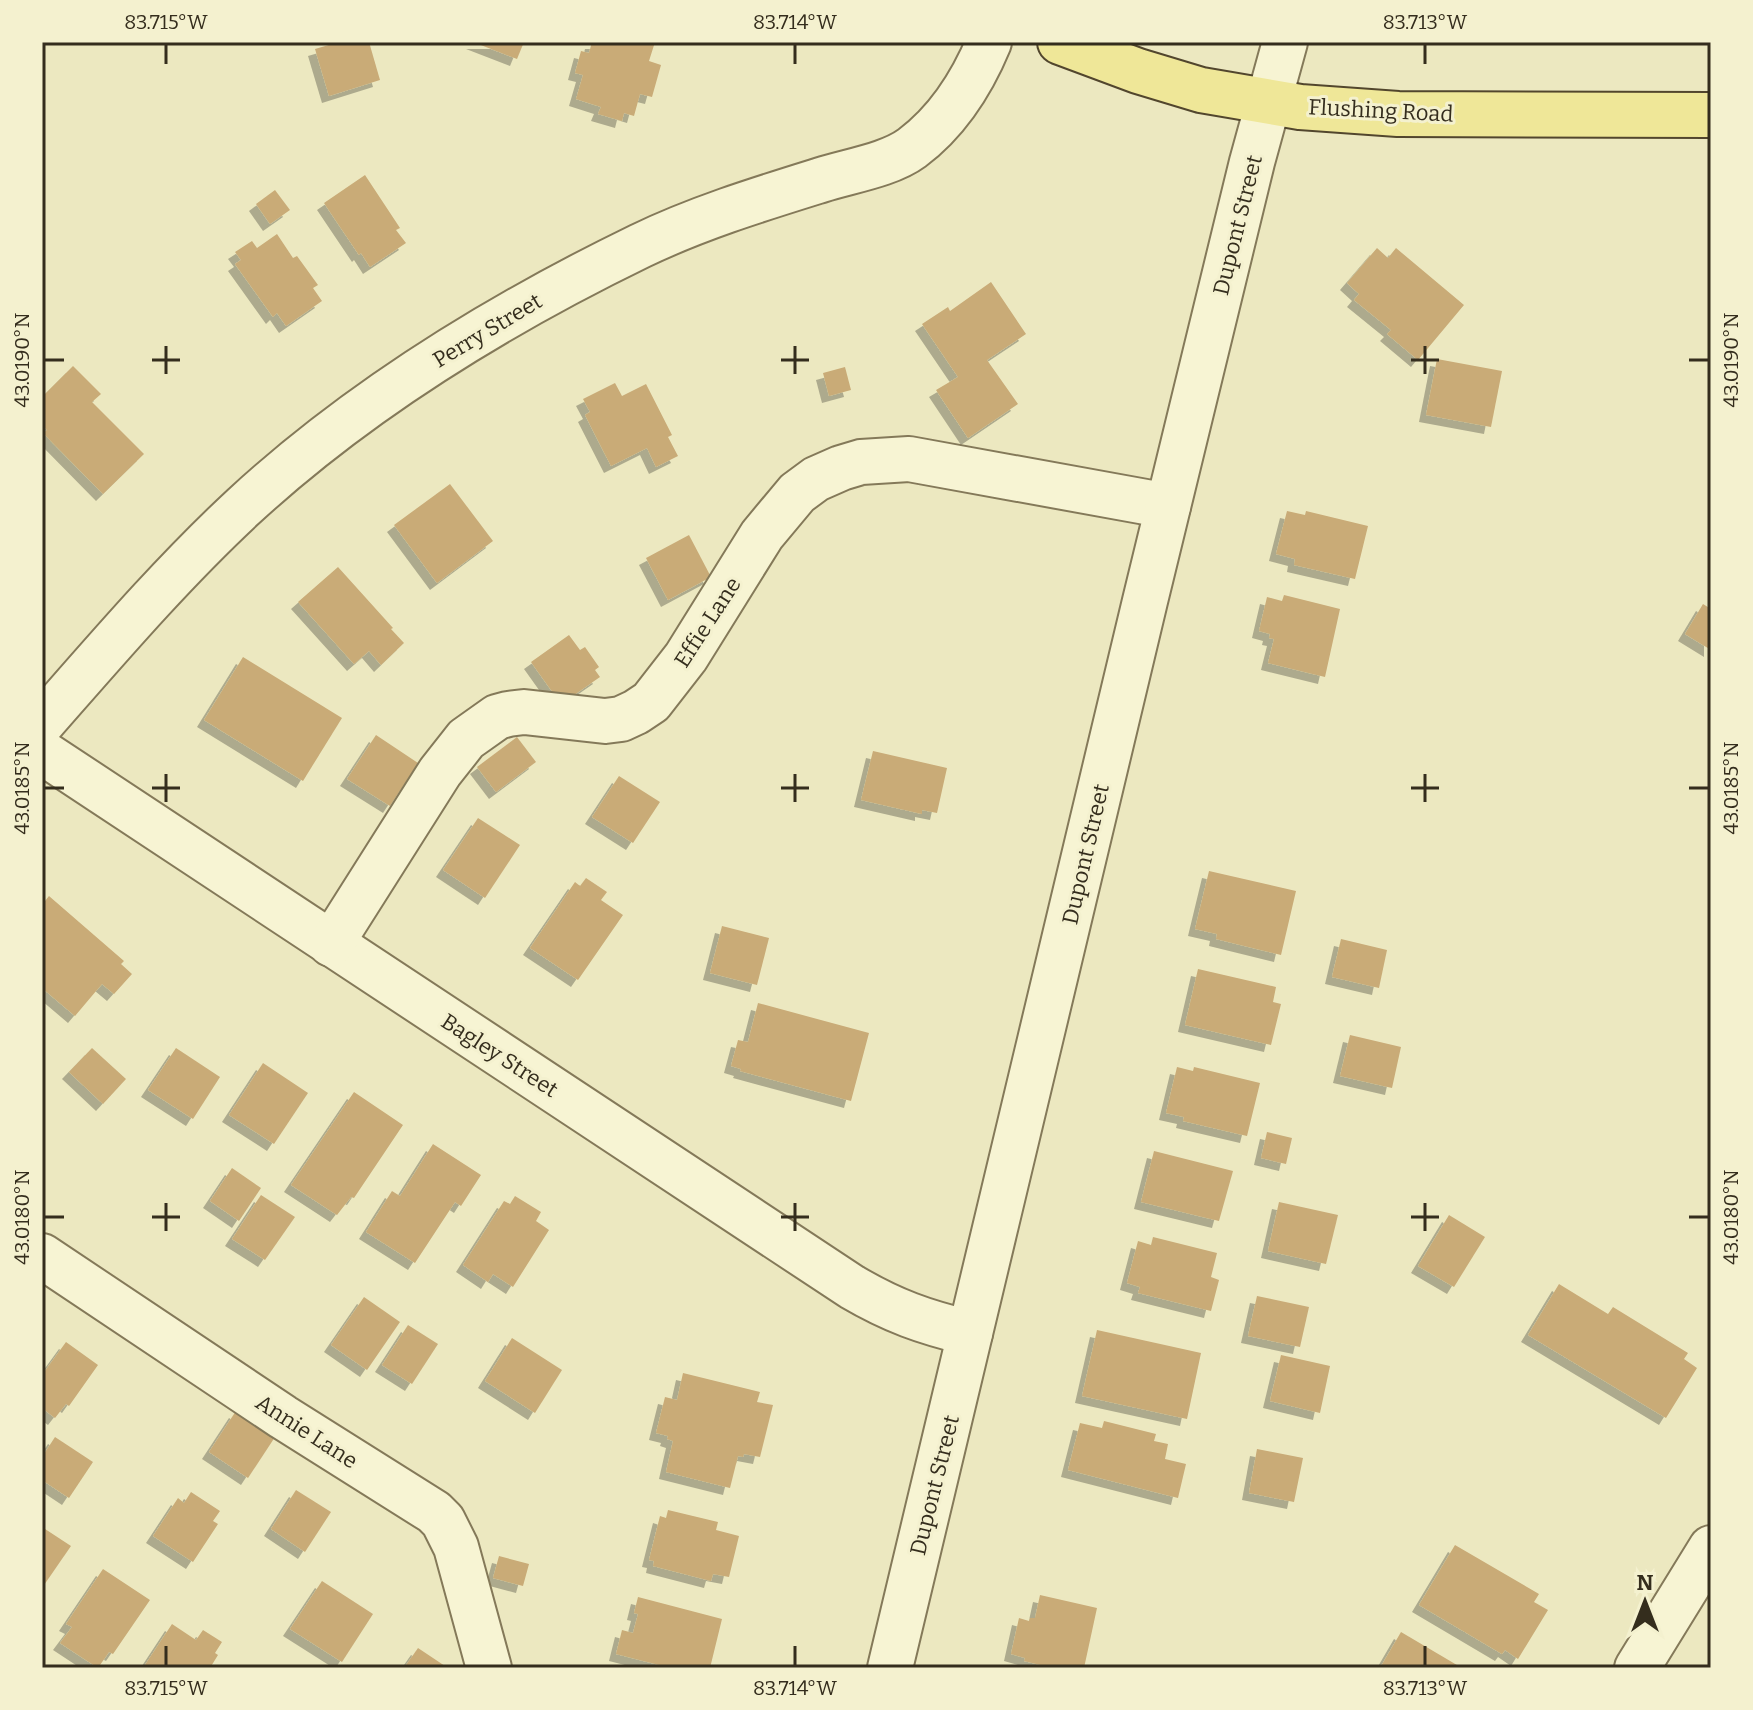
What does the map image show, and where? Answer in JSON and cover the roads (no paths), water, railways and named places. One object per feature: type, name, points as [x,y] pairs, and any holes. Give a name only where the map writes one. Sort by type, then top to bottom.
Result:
[{"type":"main road","name":"Flushing Road","points":[[1060,42],[1201,90],[1347,111],[1398,114],[1711,115]]},
{"type":"street","name":"Perry Street","points":[[42,723],[199,549],[284,471],[351,418],[481,330],[644,244],[752,203],[910,150],[960,99],[989,42]]},
{"type":"street","name":"Dupont Street","points":[[890,1668],[1168,506],[1285,42]]},
{"type":"street","name":"Effie Lane","points":[[331,944],[440,772],[466,739],[497,717],[508,714],[524,712],[605,721],[621,719],[651,702],[686,657],[762,535],[797,493],[816,479],[861,462],[909,459],[1168,506]]},
{"type":"street","name":"Bagley Street","points":[[42,752],[852,1287],[899,1312],[970,1333]]},
{"type":"street","name":"Annie Lane","points":[[42,1256],[283,1417],[434,1512],[443,1521],[456,1547],[489,1668]]},
{"type":"street","points":[[1637,1668],[1711,1548]]}]
